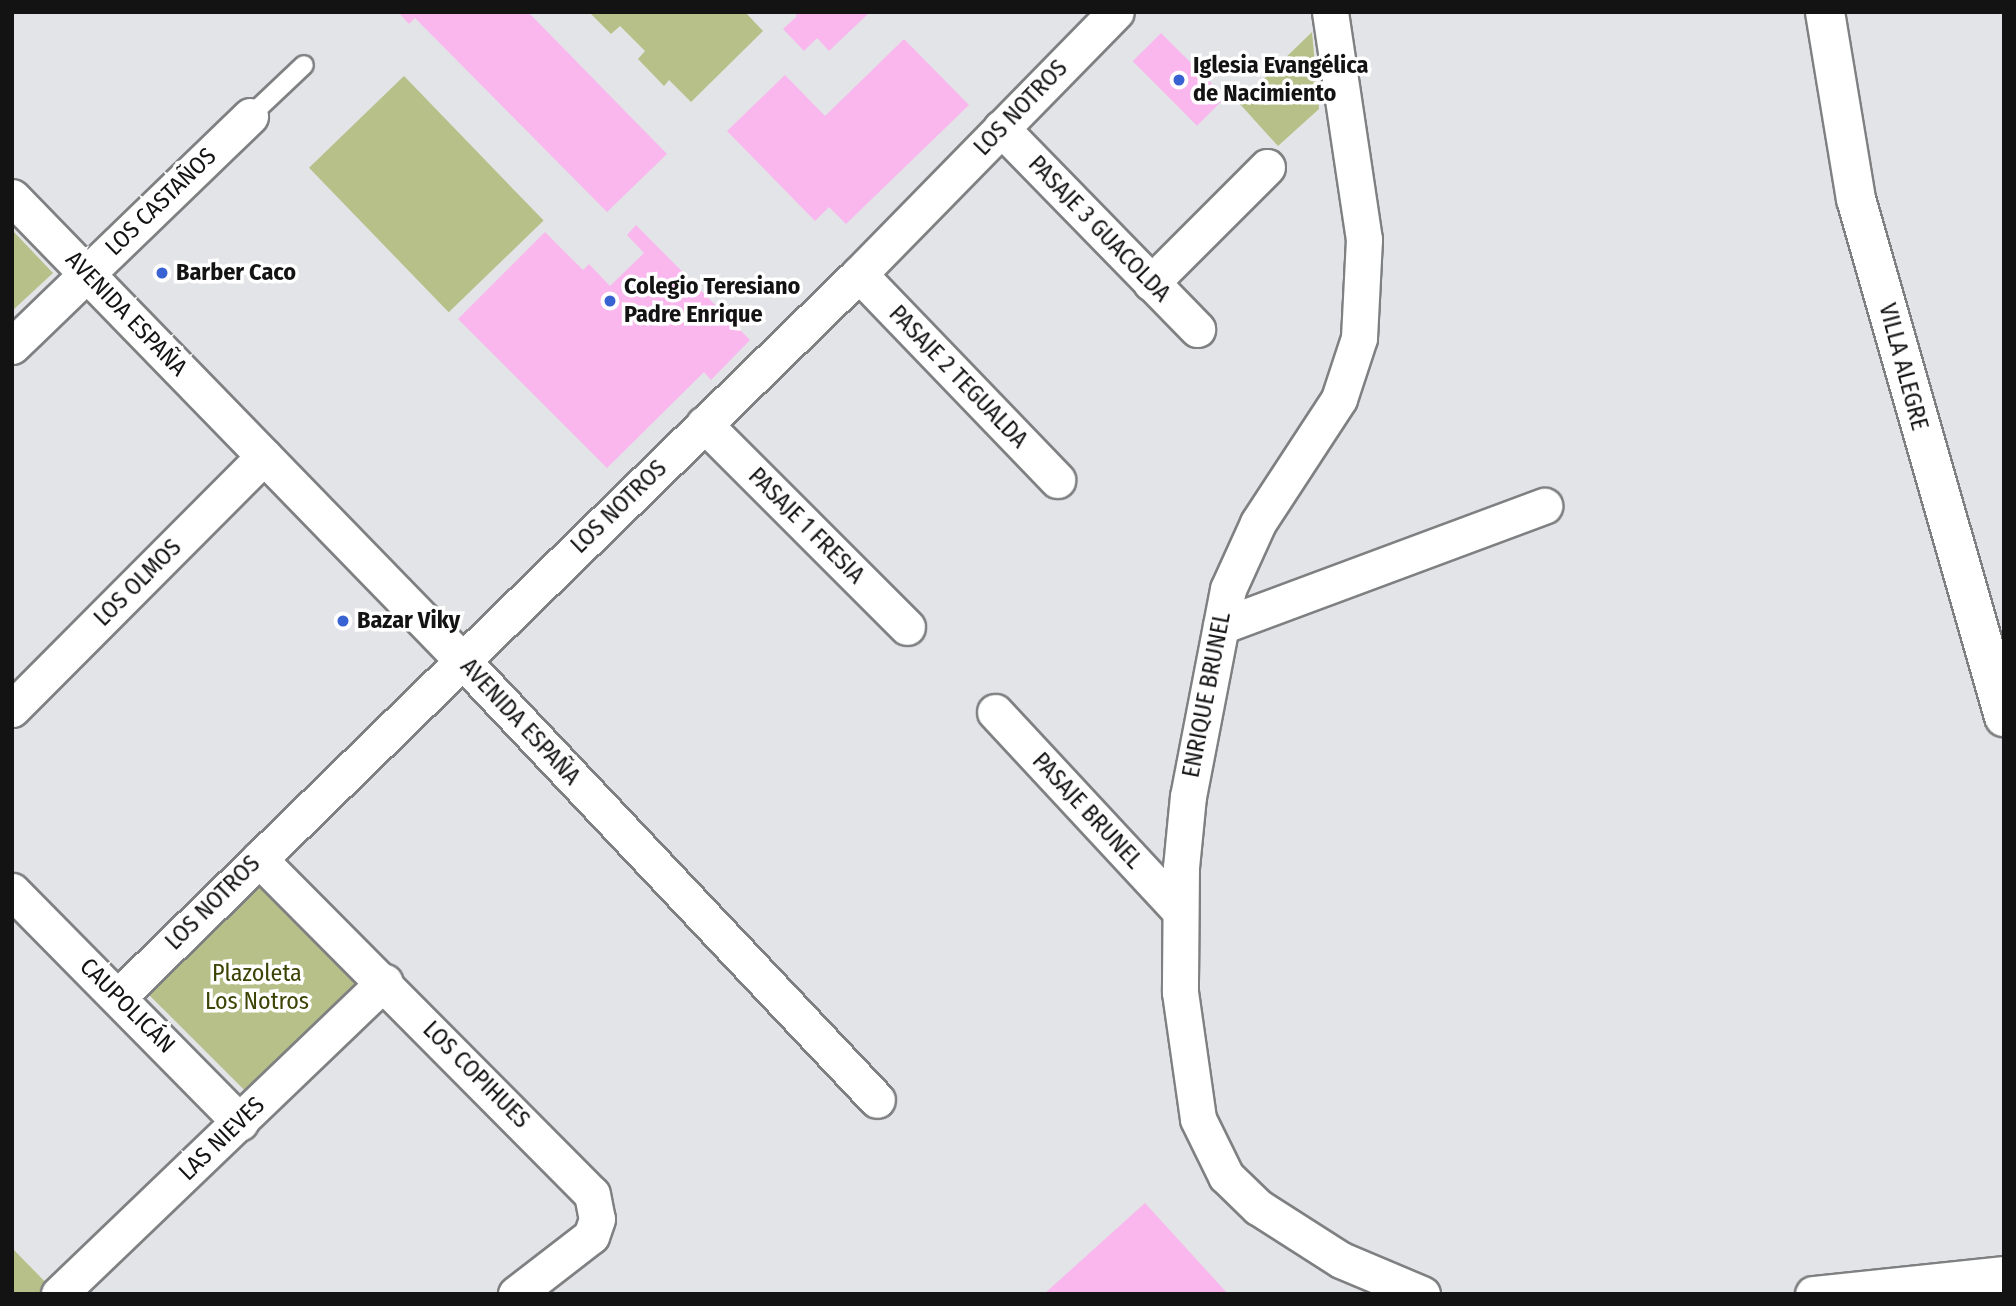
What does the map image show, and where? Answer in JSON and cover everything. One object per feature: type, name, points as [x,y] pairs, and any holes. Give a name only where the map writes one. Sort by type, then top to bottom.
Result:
[{"type":"main road","name":"VILLA ALEGRE","points":[[1825,12],[1856,199],[2004,717]]},
{"type":"street","name":"ENRIQUE BRUNEL","points":[[1331,12],[1364,239],[1359,338],[1339,400],[1322,432],[1265,513],[1242,556],[1221,626],[1188,796],[1179,910],[1185,1045],[1198,1119],[1214,1159],[1258,1207],[1341,1260],[1422,1294]]},
{"type":"street","name":"LOS NOTROS","points":[[118,998],[461,659],[859,274],[1113,13]]},
{"type":"street","name":"LOS CASTAÑOS","points":[[12,346],[250,116]]},
{"type":"street","name":"PASAJE 3 GUACOLDA","points":[[1001,128],[1197,329]]},
{"type":"street","points":[[1151,283],[1267,167]]},
{"type":"street","name":"AVENIDA ESPAÑA","points":[[12,197],[461,659],[877,1100]]},
{"type":"street","name":"PASAJE 2 TEGUALDA","points":[[859,274],[1057,480]]},
{"type":"street","name":"PASAJE 1 FRESIA","points":[[704,424],[907,627]]},
{"type":"street","name":"LOS OLMOS","points":[[12,709],[264,456]]},
{"type":"street","points":[[1221,626],[1544,506]]},
{"type":"street","name":"PASAJE BRUNEL","points":[[995,712],[1179,910]]},
{"type":"street","name":"LOS COPIHUES","points":[[259,859],[587,1187],[596,1202],[597,1219],[586,1243],[516,1294]]},
{"type":"street","name":"CAUPOLICÁN","points":[[12,891],[240,1122]]},
{"type":"street","name":"LAS NIEVES","points":[[59,1294],[384,982]]},
{"type":"street","points":[[1814,1294],[2004,1274]]},
{"type":"lane","points":[[250,116],[304,65]]},
{"type":"green space","points":[[589,12],[745,12],[763,31],[691,102],[669,80],[664,86],[638,59],[645,51],[620,26],[611,34]]},
{"type":"green space","points":[[1312,32],[1319,109],[1278,146],[1239,103]]},
{"type":"green space","points":[[404,76],[544,221],[449,312],[309,168]]},
{"type":"green space","points":[[12,230],[53,273],[12,311]]},
{"type":"green space","name":"Plazoleta Los Notros","points":[[258,886],[363,991],[254,1100],[149,995]]},
{"type":"green space","points":[[12,1248],[57,1294],[13,1294]]},
{"type":"building","points":[[398,12],[528,12],[667,154],[607,212],[415,18],[409,24]]},
{"type":"building","points":[[794,12],[870,12],[829,51],[817,38],[804,51],[783,29],[797,16]]},
{"type":"building","name":"Iglesia Evangélica de Nacimiento","points":[[1161,33],[1225,97],[1197,126],[1133,61]]},
{"type":"building","points":[[904,39],[969,105],[846,224],[829,207],[815,221],[727,131],[785,75],[825,116]]},
{"type":"building","points":[[636,225],[750,340],[711,380],[704,372],[607,468],[458,319],[545,232],[583,270],[589,264],[610,286],[644,253],[627,235]]},
{"type":"building","points":[[1145,1203],[1228,1294],[1044,1294]]},
{"type":"place","name":"Iglesia Evangélica de Nacimiento","points":[[1179,80]]},
{"type":"place","name":"Barber Caco","points":[[162,273]]},
{"type":"place","name":"Colegio Teresiano Padre Enrique","points":[[610,301]]},
{"type":"place","name":"Bazar Viky","points":[[343,621]]}]
